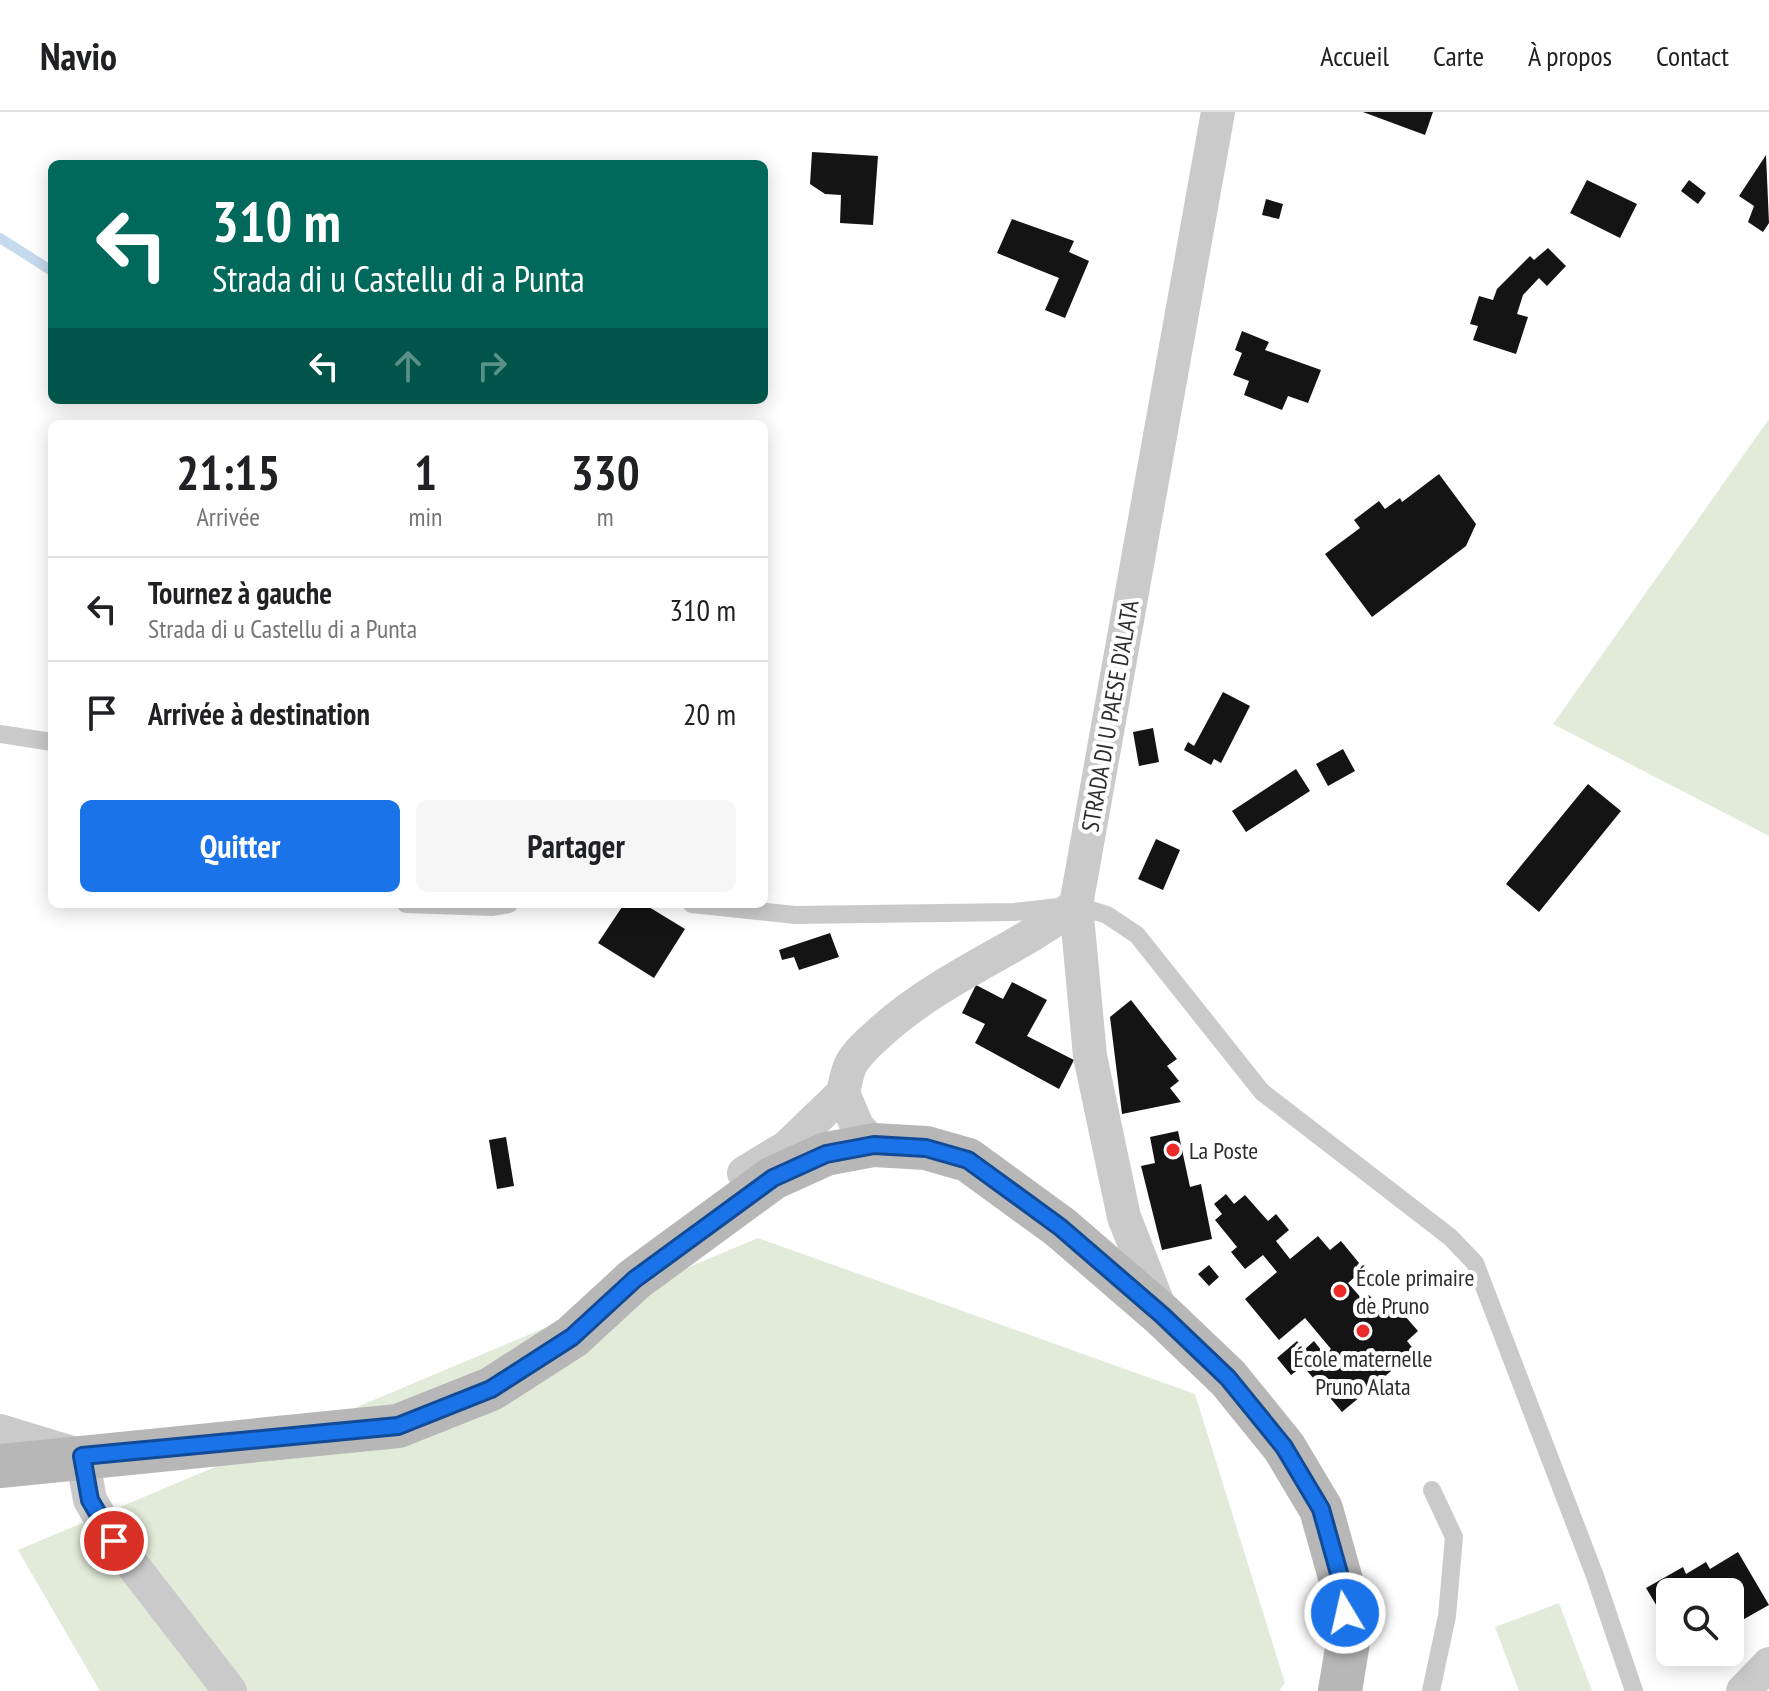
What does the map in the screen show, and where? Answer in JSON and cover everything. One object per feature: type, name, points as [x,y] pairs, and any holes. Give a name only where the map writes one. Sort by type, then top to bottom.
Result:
[{"type":"street","name":"STRADA DI U PAESE D'ALATA","points":[[1162,1315],[1124,1217],[1090,1056],[1076,905],[1218,112]]},
{"type":"street","points":[[726,1209],[739,1176],[787,1147],[843,1093],[851,1065],[868,1043],[912,1005],[989,957],[1044,930],[1076,905]]},
{"type":"street","points":[[843,1093],[857,1126],[874,1145]]},
{"type":"street","points":[[0,1466],[398,1426],[491,1389],[572,1337],[635,1279],[726,1209],[773,1178],[826,1154],[874,1145],[926,1148],[968,1160],[1060,1227],[1162,1315],[1228,1378],[1284,1447],[1321,1509],[1342,1584],[1348,1642],[1340,1691]]},
{"type":"street","points":[[0,1431],[82,1456]]},
{"type":"street","points":[[82,1456],[90,1500],[114,1541],[230,1691]]},
{"type":"street","points":[[1743,1691],[1769,1664]]},
{"type":"lane","points":[[0,734],[48,741]]},
{"type":"lane","points":[[729,908],[795,915],[1015,912],[1076,905],[1107,915],[1137,935],[1262,1092],[1450,1237],[1475,1263],[1595,1576],[1634,1691]]},
{"type":"lane","points":[[1431,1691],[1447,1616],[1454,1537],[1432,1490]]},
{"type":"green space","points":[[1769,419],[1769,836],[1553,724]]},
{"type":"green space","points":[[758,1238],[1195,1394],[1285,1683],[1279,1691],[100,1691],[18,1550]]},
{"type":"green space","points":[[1559,1603],[1592,1691],[1519,1691],[1495,1627]]},
{"type":"building","points":[[1363,112],[1433,112],[1425,135]]},
{"type":"building","points":[[812,152],[878,156],[873,225],[840,223],[841,195],[825,194],[810,184]]},
{"type":"building","points":[[1766,155],[1769,223],[1763,232],[1748,222],[1754,206],[1739,196]]},
{"type":"building","points":[[1587,180],[1637,204],[1620,238],[1570,213]]},
{"type":"building","points":[[1689,180],[1706,193],[1698,204],[1681,191]]},
{"type":"building","points":[[1266,199],[1283,204],[1279,219],[1262,215]]},
{"type":"building","points":[[1012,219],[1074,241],[1069,252],[1089,261],[1065,318],[1045,310],[1059,278],[997,253]]},
{"type":"building","points":[[1548,248],[1566,266],[1547,286],[1539,278],[1523,295],[1517,314],[1528,317],[1516,354],[1473,340],[1478,326],[1470,324],[1479,296],[1493,300],[1497,289],[1530,256],[1534,260]]},
{"type":"building","points":[[1242,331],[1269,342],[1265,350],[1321,370],[1308,403],[1288,396],[1282,410],[1244,395],[1249,381],[1233,375],[1242,353],[1235,350]]},
{"type":"building","points":[[1439,474],[1476,524],[1466,546],[1372,617],[1325,554],[1360,528],[1354,520],[1379,501],[1385,509],[1400,498],[1402,502]]},
{"type":"building","points":[[1223,692],[1250,706],[1221,763],[1214,759],[1211,765],[1184,750],[1188,742],[1194,746]]},
{"type":"building","points":[[1153,728],[1159,762],[1139,766],[1133,732]]},
{"type":"building","points":[[1343,749],[1355,771],[1328,786],[1316,764]]},
{"type":"building","points":[[1296,769],[1310,791],[1246,832],[1232,811]]},
{"type":"building","points":[[1588,784],[1621,811],[1539,912],[1506,884]]},
{"type":"building","points":[[1156,839],[1180,850],[1163,890],[1138,879]]},
{"type":"building","points":[[621,908],[651,908],[685,929],[654,978],[598,943]]},
{"type":"building","points":[[830,933],[839,957],[799,970],[794,957],[782,960],[779,950]]},
{"type":"building","points":[[1012,982],[1047,1000],[1027,1036],[1074,1060],[1059,1089],[975,1043],[985,1024],[962,1013],[976,985],[1003,999]]},
{"type":"building","points":[[1131,1000],[1177,1059],[1167,1066],[1179,1081],[1170,1088],[1181,1102],[1122,1114],[1110,1017]]},
{"type":"building","points":[[1178,1131],[1190,1187],[1201,1184],[1212,1239],[1162,1250],[1141,1166],[1155,1163],[1150,1137]]},
{"type":"building","points":[[506,1137],[514,1186],[497,1189],[489,1140]]},
{"type":"building","points":[[1226,1194],[1234,1204],[1245,1195],[1268,1221],[1276,1214],[1289,1230],[1276,1241],[1290,1259],[1318,1236],[1330,1250],[1341,1241],[1364,1269],[1348,1283],[1363,1300],[1369,1295],[1381,1309],[1391,1300],[1418,1331],[1407,1341],[1415,1351],[1384,1377],[1390,1384],[1379,1393],[1373,1386],[1342,1412],[1303,1366],[1291,1375],[1277,1358],[1297,1341],[1304,1350],[1314,1341],[1325,1355],[1331,1349],[1305,1318],[1279,1340],[1245,1299],[1277,1272],[1263,1255],[1245,1269],[1231,1252],[1237,1247],[1215,1220],[1222,1214],[1214,1204]]},
{"type":"building","points":[[1209,1265],[1219,1277],[1209,1286],[1198,1274]]},
{"type":"building","points":[[1738,1552],[1769,1605],[1744,1619],[1744,1578],[1664,1578],[1683,1567],[1686,1574],[1706,1562],[1710,1569]]},
{"type":"building","points":[[1656,1582],[1656,1605],[1646,1588]]},
{"type":"waterway","points":[[0,238],[48,268]]},
{"type":"place","name":"La Poste","points":[[1173,1150]]},
{"type":"place","name":"École primaire de Pruno","points":[[1340,1291]]},
{"type":"place","name":"École maternelle Pruno Alata","points":[[1363,1331]]},
{"type":"route","points":[[114,1541],[90,1500],[82,1456],[398,1426],[491,1389],[572,1337],[635,1279],[726,1209],[773,1178],[826,1154],[874,1145],[900,1146],[926,1148],[968,1160],[1060,1227],[1162,1315],[1228,1378],[1284,1447],[1321,1509],[1342,1584],[1345,1613]]}]
